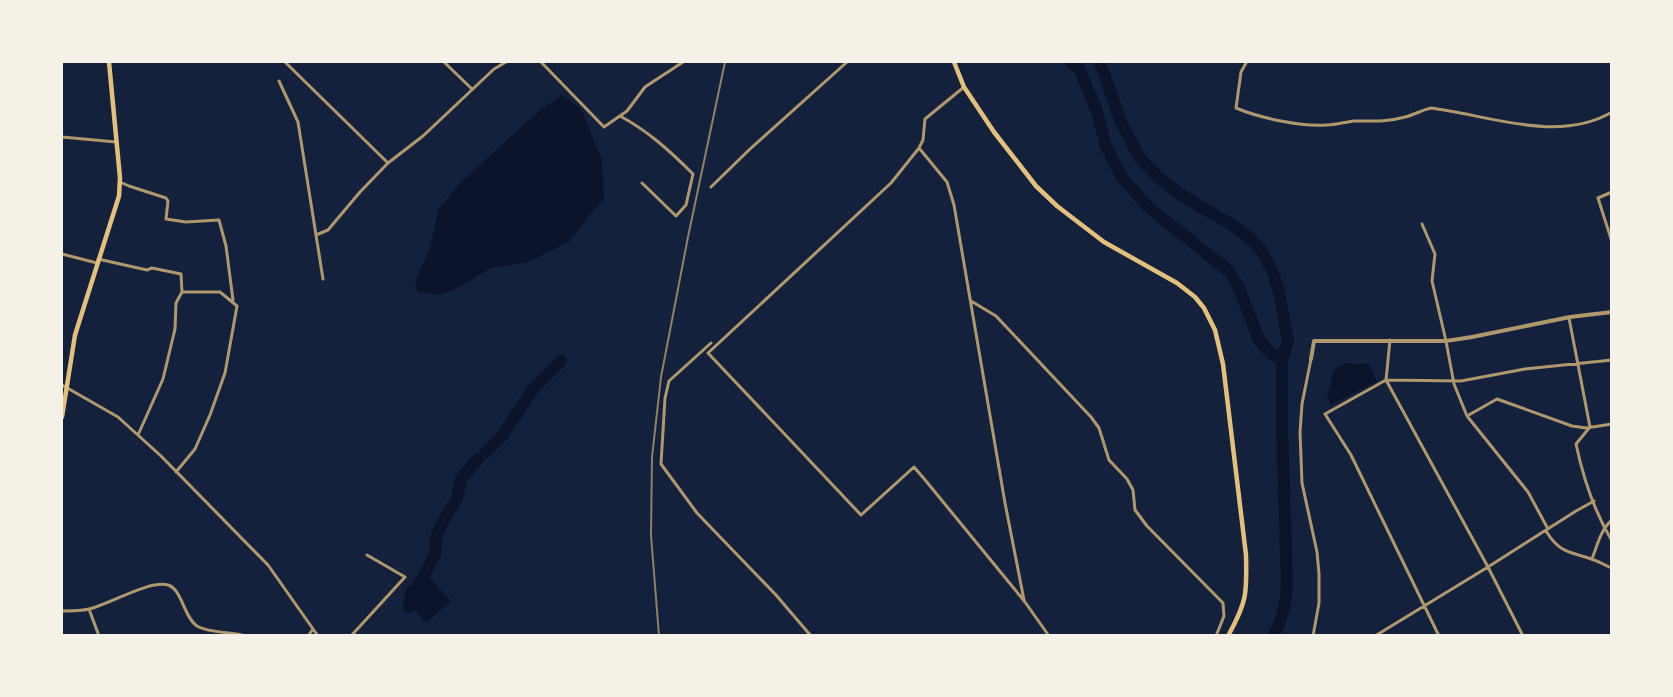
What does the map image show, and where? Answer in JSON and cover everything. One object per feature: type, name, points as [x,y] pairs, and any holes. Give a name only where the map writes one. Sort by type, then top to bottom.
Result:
[{"type":"main road","points":[[62,417],[64,386],[75,334],[119,195],[117,142],[109,62]]},
{"type":"main road","points":[[954,62],[964,87],[994,132],[1018,165],[1043,193],[1104,242],[1178,283],[1204,308],[1215,330],[1223,364],[1246,555],[1245,601],[1228,636]]},
{"type":"street","points":[[285,62],[388,163]]},
{"type":"street","points":[[444,62],[472,90]]},
{"type":"street","points":[[316,235],[328,230],[388,163],[423,136],[494,69],[506,62]]},
{"type":"street","points":[[541,62],[604,127],[627,111],[645,87],[683,62]]},
{"type":"street","points":[[711,187],[847,62]]},
{"type":"street","points":[[1246,63],[1240,78],[1236,108],[1250,114],[1315,125],[1386,121],[1407,117],[1431,108],[1535,127],[1582,124],[1611,112]]},
{"type":"street","points":[[279,81],[298,122],[323,279]]},
{"type":"street","points":[[964,87],[925,119],[923,140],[919,148],[891,183],[708,353],[861,515],[914,467],[1025,602],[1049,636]]},
{"type":"street","points":[[620,116],[639,126],[664,145],[693,174],[686,205],[676,216],[642,183]]},
{"type":"street","points":[[62,137],[117,142]]},
{"type":"street","points":[[919,148],[947,183],[954,204],[1005,503],[1025,602]]},
{"type":"street","points":[[120,182],[166,198],[168,201],[166,219],[186,222],[219,220],[226,246],[233,302]]},
{"type":"street","points":[[1611,192],[1598,198],[1611,242]]},
{"type":"street","points":[[1422,224],[1435,255],[1432,281],[1453,381],[1467,416],[1528,492],[1554,543],[1562,550],[1592,559],[1611,568]]},
{"type":"street","points":[[62,254],[181,274],[182,292],[176,303],[175,329],[163,379],[138,435]]},
{"type":"street","points":[[176,472],[195,449],[203,433],[225,373],[237,306],[220,291],[182,292]]},
{"type":"street","points":[[971,301],[996,316],[1091,417],[1098,428],[1109,460],[1127,479],[1133,490],[1135,510],[1147,526],[1223,603],[1224,616],[1216,636]]},
{"type":"street","points":[[1313,636],[1319,603],[1319,574],[1317,552],[1302,483],[1300,432],[1302,404],[1314,341],[1446,341],[1611,312]]},
{"type":"street","points":[[1569,318],[1590,427]]},
{"type":"street","points":[[1390,340],[1386,380],[1523,636]]},
{"type":"street","points":[[711,343],[669,381],[665,398],[661,464],[697,513],[812,636]]},
{"type":"street","points":[[1439,636],[1351,455],[1325,414],[1386,380],[1461,381],[1525,369],[1611,360]]},
{"type":"street","points":[[64,386],[118,417],[176,472],[268,565],[318,636]]},
{"type":"street","points":[[1467,416],[1497,399],[1572,426],[1590,427],[1611,424]]},
{"type":"street","points":[[1590,427],[1576,444],[1582,472],[1611,541]]},
{"type":"street","points":[[1376,636],[1594,501]]},
{"type":"street","points":[[1592,559],[1605,528],[1611,520]]},
{"type":"street","points":[[351,636],[405,577],[368,555]]},
{"type":"street","points":[[62,611],[89,609],[159,584],[171,586],[176,591],[196,626],[246,636]]},
{"type":"street","points":[[89,609],[99,636]]},
{"type":"street","points":[[308,636],[313,629]]},
{"type":"water","points":[[562,95],[581,109],[602,159],[604,199],[569,242],[529,262],[491,268],[454,290],[437,295],[418,292],[415,281],[430,249],[438,210],[462,181],[538,112]]},
{"type":"water","points":[[1346,363],[1369,364],[1377,381],[1331,405],[1327,396],[1334,370]]},
{"type":"water","points":[[430,578],[451,601],[426,623],[414,609],[417,593]]},
{"type":"waterway","points":[[1071,62],[1079,68],[1097,112],[1106,146],[1126,182],[1148,207],[1229,271],[1239,288],[1259,340],[1271,354],[1282,360]]},
{"type":"waterway","points":[[1100,62],[1121,122],[1139,157],[1160,179],[1183,196],[1237,228],[1251,239],[1261,250],[1272,270],[1279,292],[1288,341],[1282,360],[1287,584],[1283,611],[1273,636]]},
{"type":"waterway","points":[[485,453],[502,436],[533,389],[561,361]]},
{"type":"waterway","points":[[449,511],[457,499],[461,479],[478,459]]},
{"type":"waterway","points":[[409,607],[411,593],[420,583],[436,551],[435,543],[438,532],[447,514]]},
{"type":"railway","points":[[659,636],[651,535],[652,457],[661,377],[725,62]]}]
